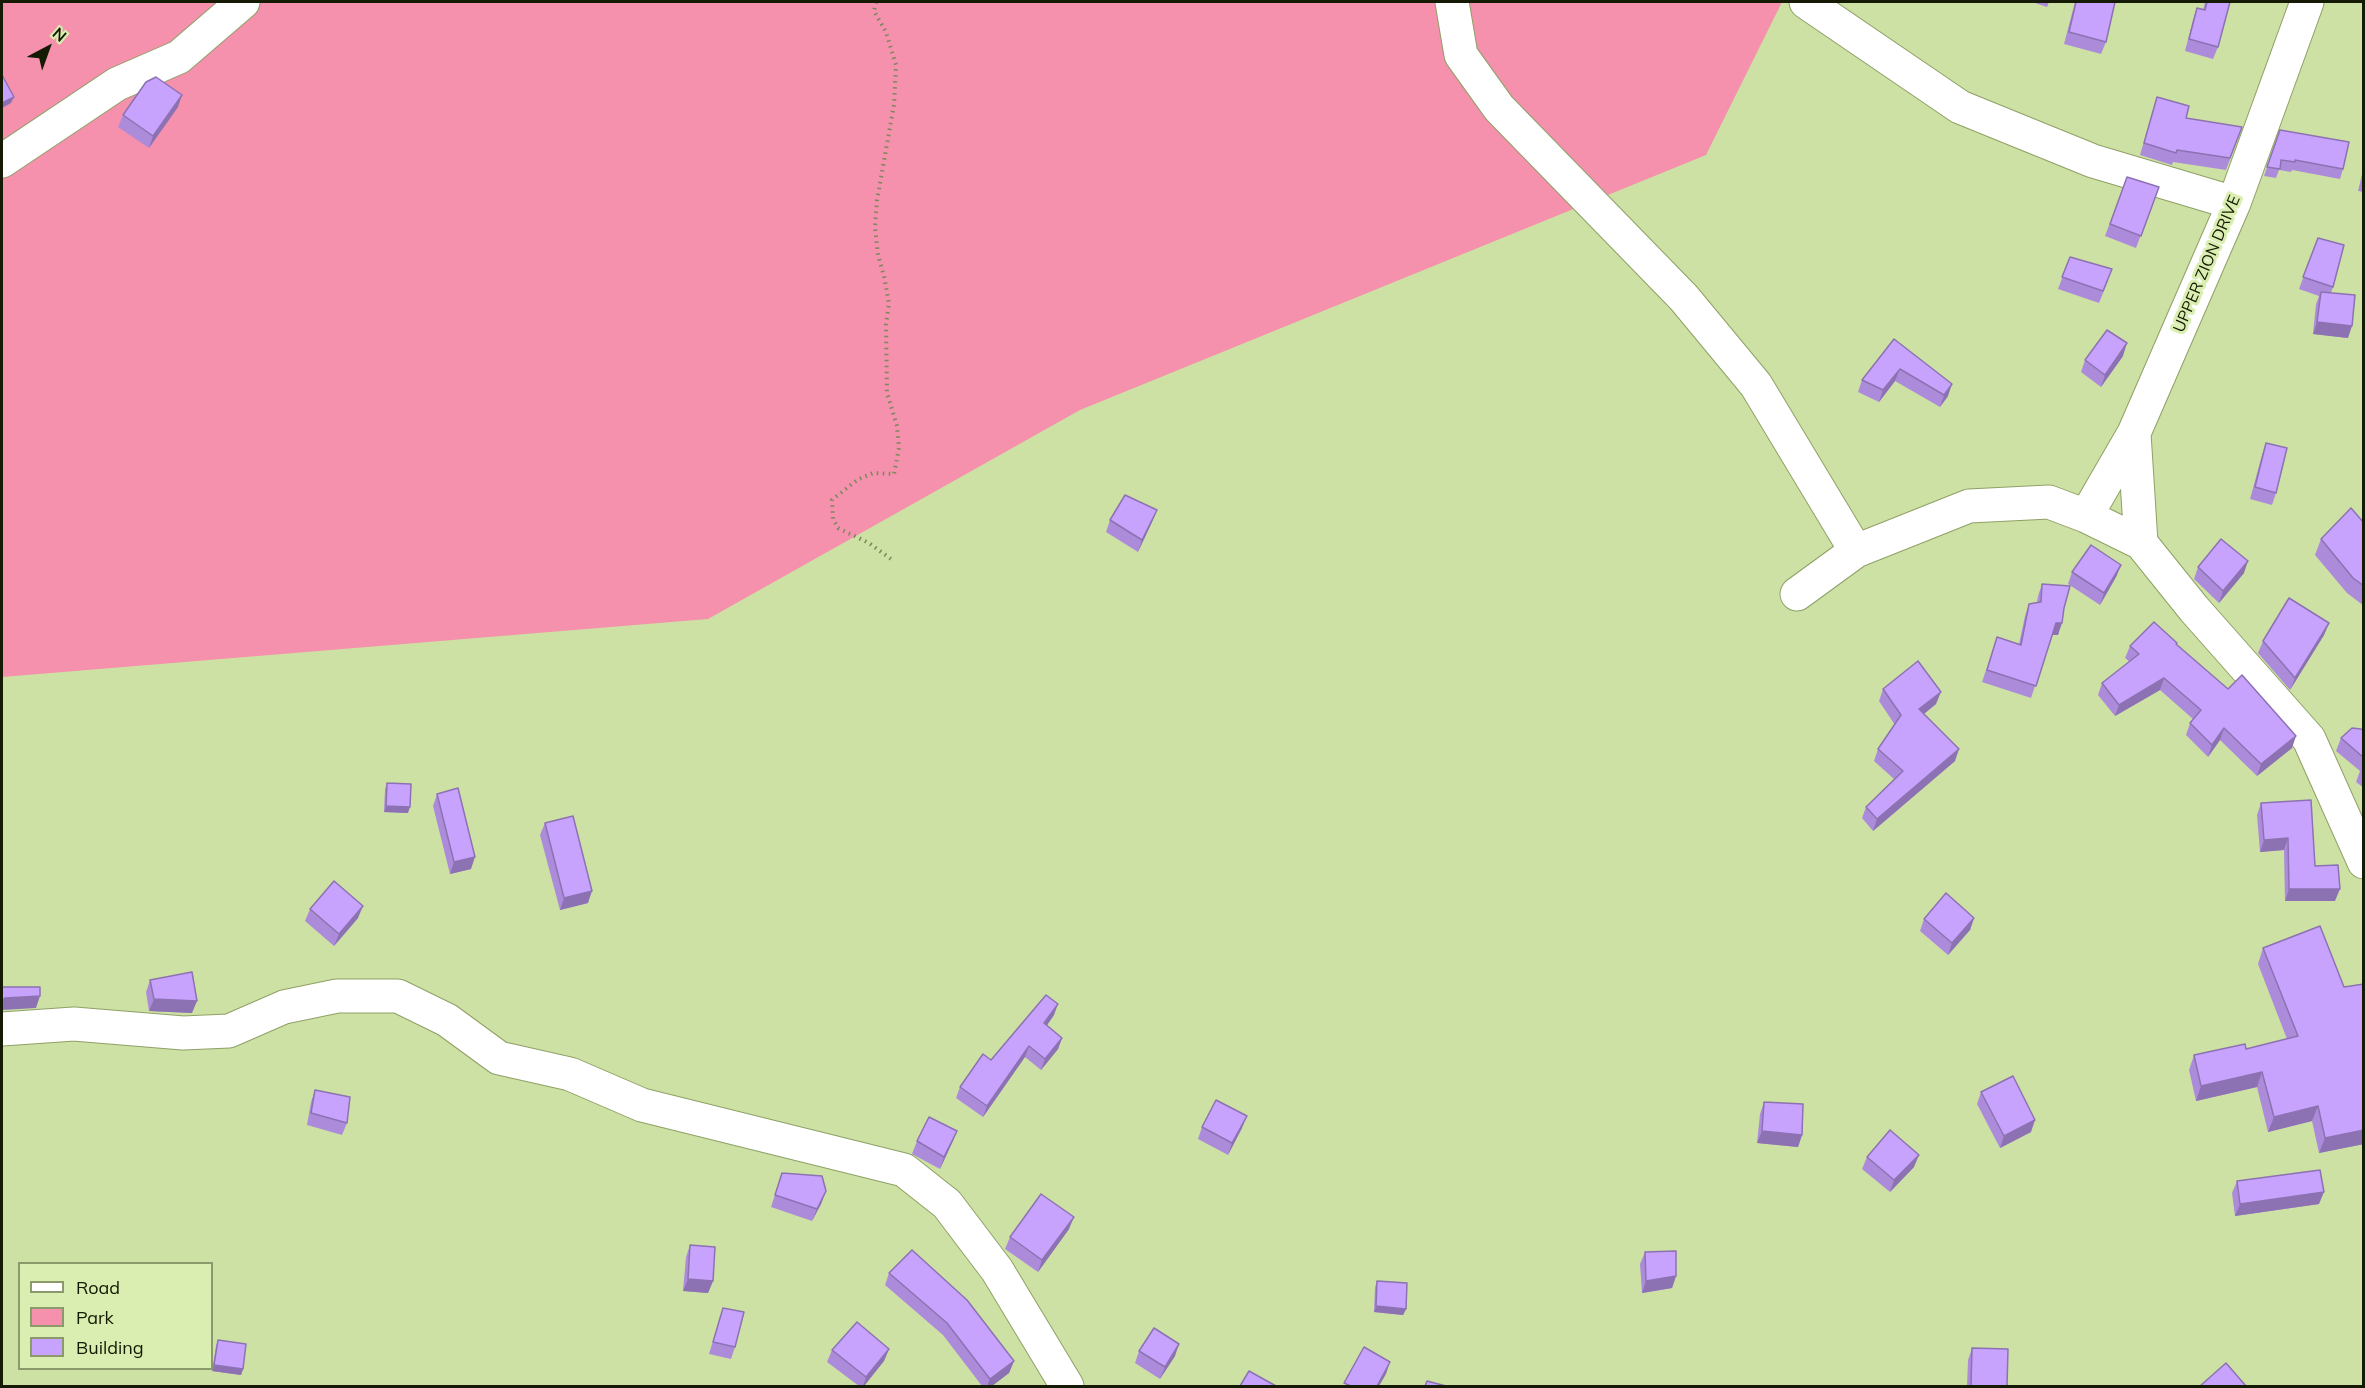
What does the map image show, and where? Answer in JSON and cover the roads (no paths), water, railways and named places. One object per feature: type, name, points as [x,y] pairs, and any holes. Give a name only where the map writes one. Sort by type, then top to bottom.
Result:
[{"type":"street","points":[[2,161],[117,84],[179,57],[243,2]]},
{"type":"street","points":[[1452,2],[1461,55],[1499,108],[1684,298],[1756,385],[1856,551]]},
{"type":"street","points":[[1806,2],[1960,107],[2093,161],[2234,203]]},
{"type":"street","name":"UPPER ZION DRIVE","points":[[2086,516],[2134,433],[2234,203],[2307,2]]},
{"type":"street","points":[[2134,433],[2141,543]]},
{"type":"street","points":[[1797,594],[1856,551],[1969,506],[2049,502],[2086,516],[2141,543],[2194,609],[2309,739],[2364,862]]},
{"type":"street","points":[[2,1029],[74,1024],[183,1033],[229,1030],[284,1007],[338,996],[398,996],[447,1020],[499,1058],[570,1074],[642,1105],[904,1170],[947,1204],[990,1261],[1067,1386]]}]
